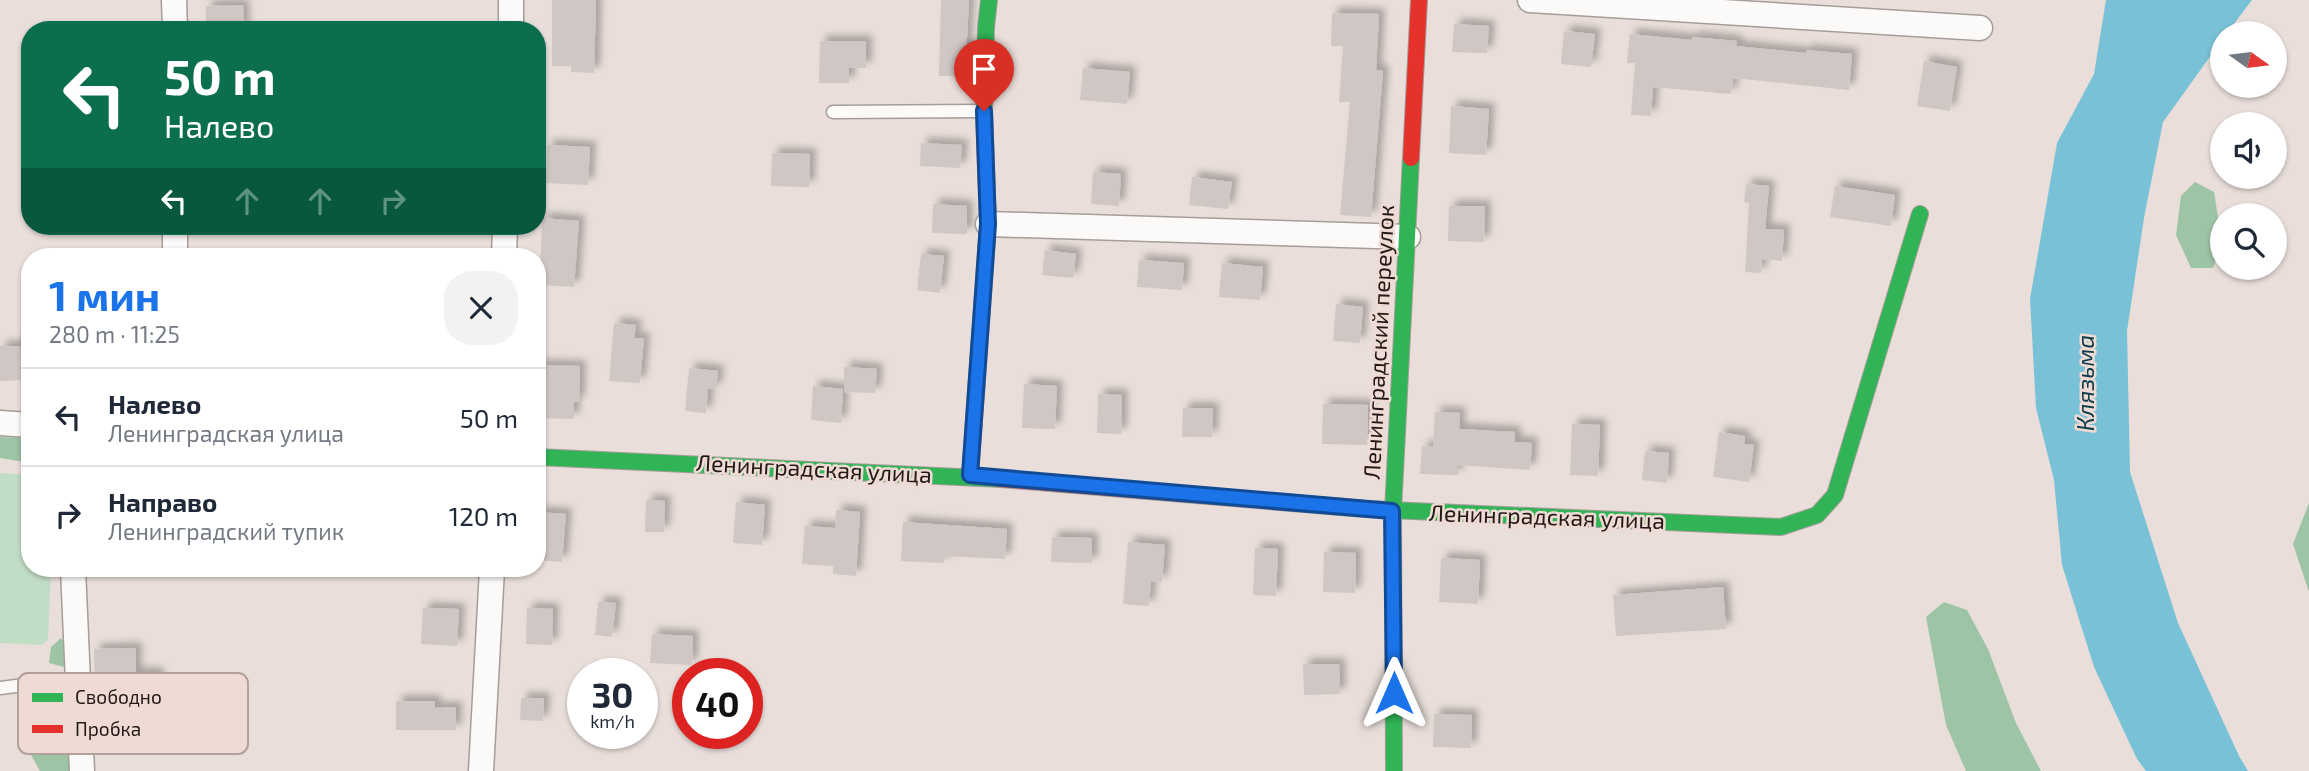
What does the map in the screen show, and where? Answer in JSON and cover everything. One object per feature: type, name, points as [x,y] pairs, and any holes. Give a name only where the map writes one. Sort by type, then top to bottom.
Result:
[{"type":"street","points":[[174,0],[174,21]]},
{"type":"street","points":[[511,21],[512,0]]},
{"type":"street","points":[[970,475],[988,224],[984,111],[989,0]]},
{"type":"street","name":"Ленинградский переулок","points":[[1394,771],[1392,511],[1419,0]]},
{"type":"street","points":[[1530,0],[1980,28]]},
{"type":"street","name":"Ленинградская улица","points":[[546,457],[970,475],[1392,511],[1781,527],[1817,514],[1835,495],[1920,214]]},
{"type":"street","points":[[988,224],[1408,237]]},
{"type":"street","points":[[0,423],[21,424]]},
{"type":"street","points":[[73,577],[78,673]]},
{"type":"street","points":[[481,771],[492,577]]},
{"type":"lane","points":[[833,112],[984,111]]},
{"type":"lane","points":[[0,688],[18,686]]},
{"type":"green space","points":[[2195,182],[2214,192],[2216,203],[2210,203],[2210,268],[2191,268],[2176,235],[2181,196]]},
{"type":"green space","points":[[0,437],[21,438],[21,462],[0,458]]},
{"type":"green space","points":[[0,473],[21,474],[21,577],[51,577],[48,640],[42,645],[0,643]]},
{"type":"green space","points":[[2309,503],[2309,592],[2293,544]]},
{"type":"green space","points":[[1944,602],[1967,610],[1988,649],[2016,723],[2041,771],[1966,771],[1946,725],[1926,617]]},
{"type":"green space","points":[[61,638],[68,647],[68,668],[49,663],[51,647]]},
{"type":"green space","points":[[31,754],[70,754],[69,771],[40,771]]},
{"type":"water","name":"Клязьма","points":[[2106,0],[2252,0],[2236,21],[2210,21],[2210,57],[2163,122],[2144,218],[2127,331],[2130,472],[2178,623],[2248,771],[2146,771],[2137,759],[2094,667],[2062,565],[2054,480],[2036,408],[2030,299],[2057,143],[2094,74]]},
{"type":"building","points":[[552,0],[596,0],[594,73],[571,72],[571,66],[552,66]]},
{"type":"building","points":[[941,0],[969,0],[965,76],[939,76]]},
{"type":"building","points":[[243,5],[244,21],[206,21],[206,6]]},
{"type":"building","points":[[1332,13],[1379,14],[1376,70],[1383,71],[1371,217],[1340,215],[1350,102],[1339,102],[1343,46],[1331,46]]},
{"type":"building","points":[[1454,24],[1489,26],[1487,53],[1452,52]]},
{"type":"building","points":[[1564,31],[1595,34],[1591,67],[1561,64]]},
{"type":"building","points":[[1630,34],[1737,41],[1736,46],[1806,53],[1806,50],[1852,54],[1849,90],[1733,78],[1731,94],[1653,87],[1651,116],[1631,115],[1635,63],[1627,63]]},
{"type":"building","points":[[820,41],[866,41],[866,68],[849,68],[849,83],[819,83]]},
{"type":"building","points":[[1924,61],[1957,67],[1950,111],[1917,106]]},
{"type":"building","points":[[1083,68],[1130,72],[1127,104],[1080,100]]},
{"type":"building","points":[[1451,106],[1489,109],[1486,155],[1449,153]]},
{"type":"building","points":[[921,143],[962,145],[960,168],[920,166]]},
{"type":"building","points":[[547,145],[590,147],[588,185],[546,183]]},
{"type":"building","points":[[772,153],[810,154],[809,187],[771,186]]},
{"type":"building","points":[[1093,172],[1121,174],[1119,206],[1091,204]]},
{"type":"building","points":[[1192,177],[1232,182],[1228,209],[1189,205]]},
{"type":"building","points":[[1746,184],[1769,186],[1765,229],[1784,230],[1782,261],[1762,259],[1761,273],[1745,272],[1749,203],[1744,202]]},
{"type":"building","points":[[1835,186],[1895,195],[1891,226],[1830,217]]},
{"type":"building","points":[[933,204],[967,206],[967,234],[932,233]]},
{"type":"building","points":[[1449,206],[1485,206],[1484,242],[1448,241]]},
{"type":"building","points":[[546,218],[579,221],[574,287],[546,285],[546,248],[541,248],[541,235],[546,235]]},
{"type":"building","points":[[1045,250],[1076,254],[1073,278],[1042,275]]},
{"type":"building","points":[[921,254],[944,256],[940,293],[917,290]]},
{"type":"building","points":[[1139,260],[1184,263],[1182,290],[1137,287]]},
{"type":"building","points":[[1222,263],[1263,267],[1260,300],[1219,297]]},
{"type":"building","points":[[1336,304],[1363,307],[1360,343],[1333,341]]},
{"type":"building","points":[[614,323],[636,325],[634,338],[644,338],[640,383],[609,381]]},
{"type":"building","points":[[0,346],[21,346],[21,380],[0,381]]},
{"type":"building","points":[[546,365],[580,366],[579,402],[574,402],[574,419],[546,418]]},
{"type":"building","points":[[844,367],[877,369],[875,393],[844,392]]},
{"type":"building","points":[[689,368],[718,371],[716,389],[708,389],[706,413],[685,411]]},
{"type":"building","points":[[1024,384],[1057,386],[1055,429],[1022,428]]},
{"type":"building","points":[[813,386],[843,389],[841,423],[811,420]]},
{"type":"building","points":[[1098,394],[1122,395],[1121,434],[1097,433]]},
{"type":"building","points":[[1323,404],[1368,405],[1367,445],[1322,444]]},
{"type":"building","points":[[1183,408],[1213,408],[1212,437],[1182,437]]},
{"type":"building","points":[[1435,412],[1460,413],[1459,429],[1515,432],[1515,442],[1532,443],[1530,470],[1458,465],[1458,475],[1420,474],[1422,446],[1433,447]]},
{"type":"building","points":[[1572,424],[1600,425],[1598,476],[1570,475]]},
{"type":"building","points":[[1719,432],[1745,436],[1744,444],[1754,445],[1749,482],[1713,477]]},
{"type":"building","points":[[1645,451],[1669,453],[1667,483],[1642,480]]},
{"type":"building","points":[[646,500],[665,501],[664,532],[645,532]]},
{"type":"building","points":[[736,502],[765,505],[762,545],[733,543]]},
{"type":"building","points":[[836,510],[860,512],[856,576],[833,574],[833,566],[802,564],[805,526],[835,528]]},
{"type":"building","points":[[546,513],[566,514],[562,562],[546,561]]},
{"type":"building","points":[[903,522],[1007,529],[1005,559],[945,556],[944,563],[901,561]]},
{"type":"building","points":[[1052,537],[1092,538],[1092,563],[1051,562]]},
{"type":"building","points":[[1128,542],[1165,545],[1162,582],[1151,581],[1149,606],[1123,604]]},
{"type":"building","points":[[1255,548],[1278,549],[1276,596],[1253,595]]},
{"type":"building","points":[[1324,552],[1356,553],[1355,593],[1323,592]]},
{"type":"building","points":[[1441,558],[1480,560],[1478,604],[1439,602]]},
{"type":"building","points":[[1723,587],[1726,629],[1616,636],[1613,595]]},
{"type":"building","points":[[598,602],[616,603],[612,637],[595,635]]},
{"type":"building","points":[[423,608],[459,609],[457,646],[421,644]]},
{"type":"building","points":[[527,608],[553,609],[552,645],[526,644]]},
{"type":"building","points":[[652,634],[693,636],[692,658],[672,658],[672,664],[658,663],[658,658],[650,658]]},
{"type":"building","points":[[136,648],[136,673],[95,673],[94,649]]},
{"type":"building","points":[[1303,664],[1339,664],[1340,694],[1304,695]]},
{"type":"building","points":[[521,698],[544,698],[543,721],[520,720]]},
{"type":"building","points":[[396,701],[435,701],[435,708],[456,707],[456,730],[396,730]]},
{"type":"building","points":[[1434,714],[1472,715],[1471,748],[1433,747]]},
{"type":"traffic: fast","points":[[970,476],[988,224],[984,111],[989,0]]},
{"type":"traffic: fast","points":[[1394,771],[1393,511],[1411,158]]},
{"type":"traffic: fast","points":[[1366,509],[1781,527],[1817,515],[1835,495],[1920,214]]},
{"type":"traffic: fast","points":[[546,457],[1001,479]]},
{"type":"traffic: jam","points":[[1411,158],[1419,0]]},
{"type":"traffic: jam","points":[[1001,479],[1366,509]]},
{"type":"route","points":[[984,111],[988,224],[970,475],[1392,511],[1394,693]]}]
